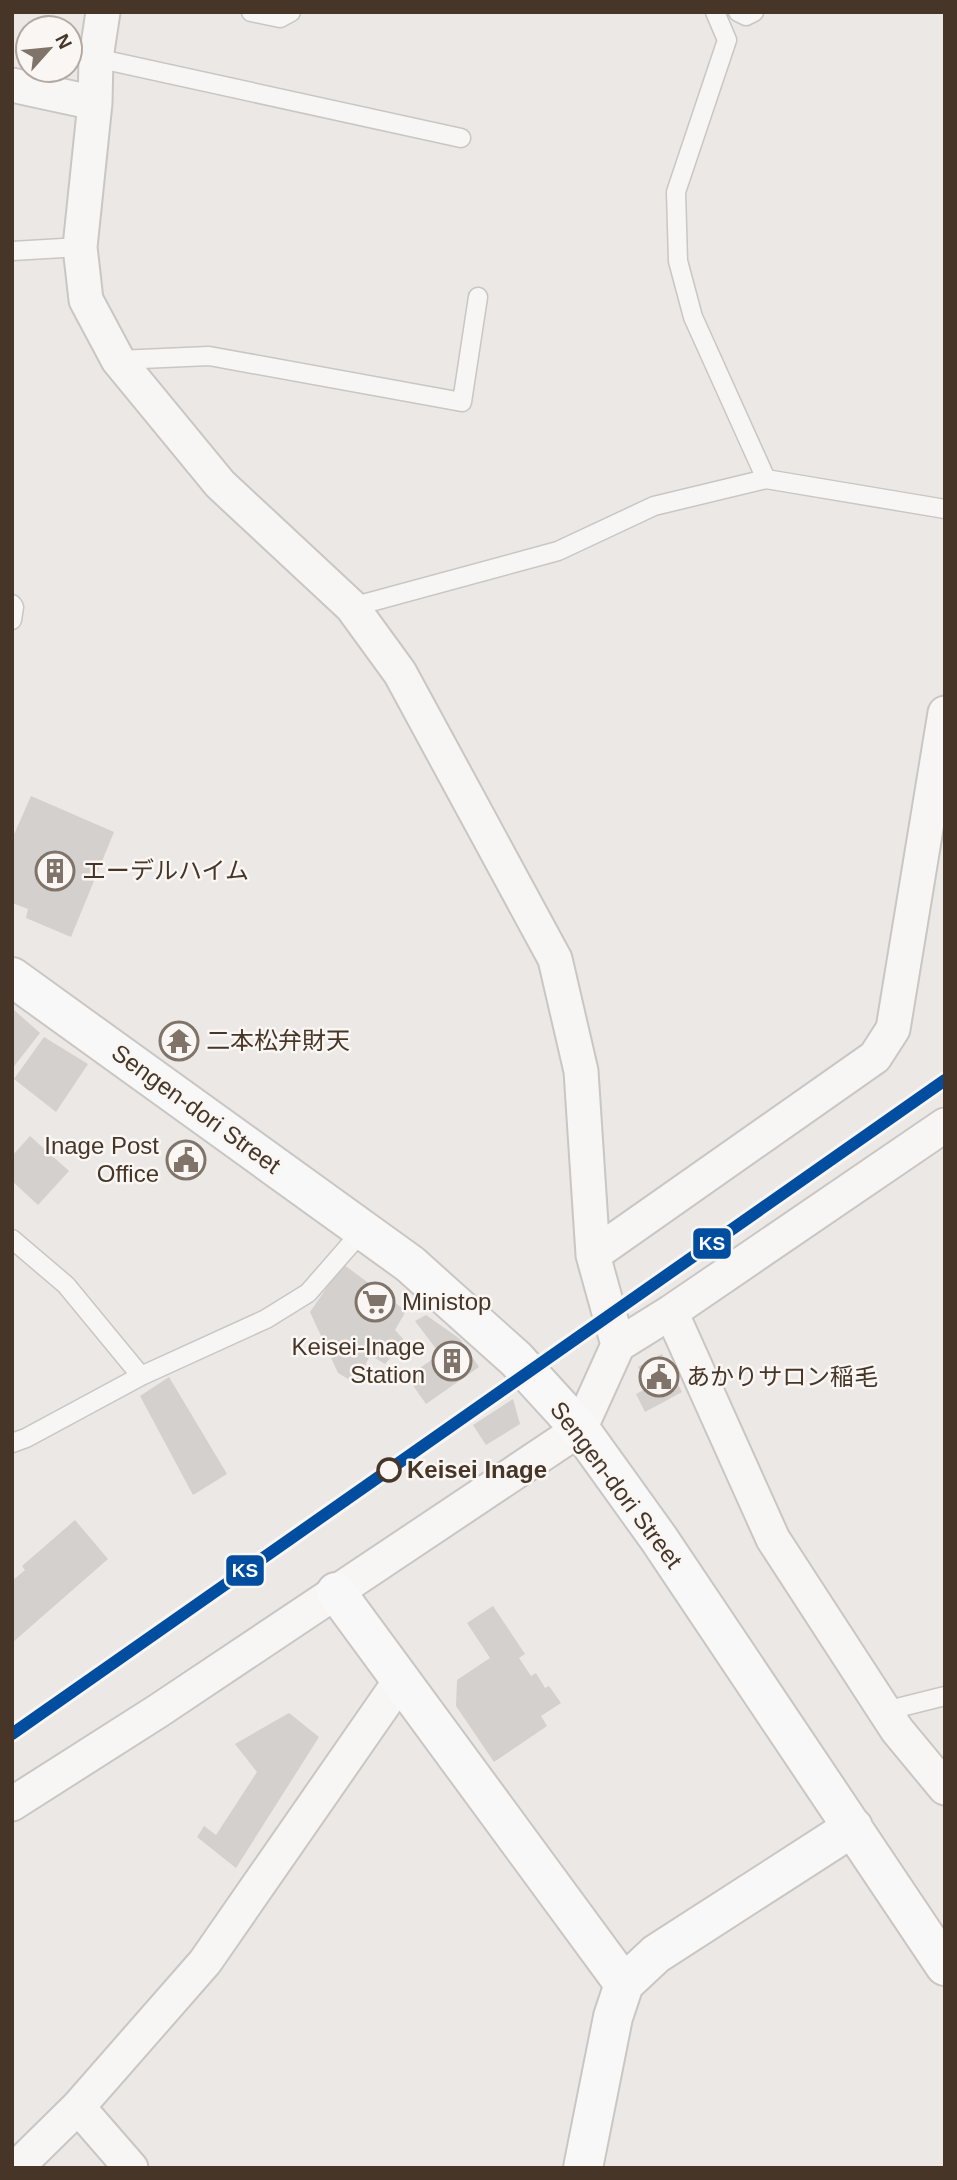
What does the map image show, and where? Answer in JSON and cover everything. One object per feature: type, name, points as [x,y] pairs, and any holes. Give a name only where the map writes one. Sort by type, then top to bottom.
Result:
[{"type":"main road","name":"Sengen-dori Street","points":[[12,977],[410,1264],[516,1359],[580,1429],[659,1539],[945,1966]]},
{"type":"main road","points":[[336,1592],[624,1984]]},
{"type":"main road","points":[[583,2168],[613,2017],[624,1984],[656,1954],[853,1827]]},
{"type":"street","points":[[103,12],[96,58],[95,103],[80,247],[86,300],[118,360],[220,484],[352,607],[400,673],[555,959],[581,1072],[593,1255],[618,1345]]},
{"type":"street","points":[[12,85],[95,103]]},
{"type":"street","points":[[593,1255],[875,1057],[881,1048],[893,1029],[945,713]]},
{"type":"street","points":[[12,1804],[158,1711],[580,1429],[618,1345],[945,1125]]},
{"type":"street","points":[[671,1311],[773,1539],[897,1730],[945,1788]]},
{"type":"street","points":[[16,2168],[78,2107],[205,1962],[400,1681]]},
{"type":"street","points":[[78,2107],[131,2168]]},
{"type":"lane","points":[[251,12],[280,18],[290,12]]},
{"type":"lane","points":[[715,12],[727,40],[676,192],[678,261],[694,317],[766,479]]},
{"type":"lane","points":[[738,12],[746,16],[754,12]]},
{"type":"lane","points":[[96,58],[461,138]]},
{"type":"lane","points":[[12,251],[80,247]]},
{"type":"lane","points":[[118,360],[209,356],[462,402],[478,297]]},
{"type":"lane","points":[[352,607],[558,551],[654,506],[766,479],[945,509]]},
{"type":"lane","points":[[12,604],[12,620]]},
{"type":"lane","points":[[12,1443],[141,1376],[266,1319],[308,1293],[363,1230]]},
{"type":"lane","points":[[12,1239],[66,1285],[141,1376]]},
{"type":"lane","points":[[885,1711],[945,1696]]},
{"type":"building","name":"エーデルハイム","points":[[31,796],[114,832],[71,937],[26,918],[28,909],[12,903],[12,839]]},
{"type":"building","points":[[14,1010],[40,1033],[12,1069],[12,1012]]},
{"type":"building","points":[[44,1037],[88,1064],[56,1112],[14,1079]]},
{"type":"building","points":[[30,1136],[69,1171],[38,1205],[12,1181],[12,1156]]},
{"type":"building","points":[[343,1264],[406,1311],[395,1330],[405,1341],[385,1364],[370,1355],[357,1384],[338,1373],[310,1312]]},
{"type":"building","name":"Keisei-Inage Station","points":[[426,1315],[460,1339],[479,1367],[426,1404],[407,1377],[440,1354],[415,1321]]},
{"type":"building","name":"あかりサロン稲毛","points":[[662,1354],[682,1392],[645,1412],[636,1394],[649,1387],[638,1367]]},
{"type":"building","points":[[169,1377],[227,1474],[193,1495],[140,1396]]},
{"type":"building","points":[[513,1399],[520,1424],[486,1445],[473,1425]]},
{"type":"building","points":[[75,1520],[108,1559],[12,1643],[12,1581],[25,1570],[22,1566]]},
{"type":"building","points":[[493,1606],[525,1654],[519,1658],[531,1676],[536,1673],[545,1688],[549,1686],[561,1703],[541,1716],[547,1726],[494,1762],[456,1706],[457,1680],[490,1658],[467,1623]]},
{"type":"building","points":[[289,1713],[319,1737],[236,1868],[197,1837],[204,1826],[216,1835],[257,1772],[235,1744]]},
{"type":"transit line","name":"KS","points":[[12,1734],[945,1080]]},
{"type":"place","name":"エーデルハイム","points":[[55,871]]},
{"type":"place","name":"二本松弁財天","points":[[179,1041]]},
{"type":"place","name":"Inage Post Office","points":[[186,1160]]},
{"type":"place","name":"Ministop","points":[[375,1302]]},
{"type":"place","name":"Keisei-Inage Station","points":[[452,1361]]},
{"type":"place","name":"あかりサロン稲毛","points":[[659,1377]]},
{"type":"place","name":"Keisei Inage","points":[[389,1470]]}]
